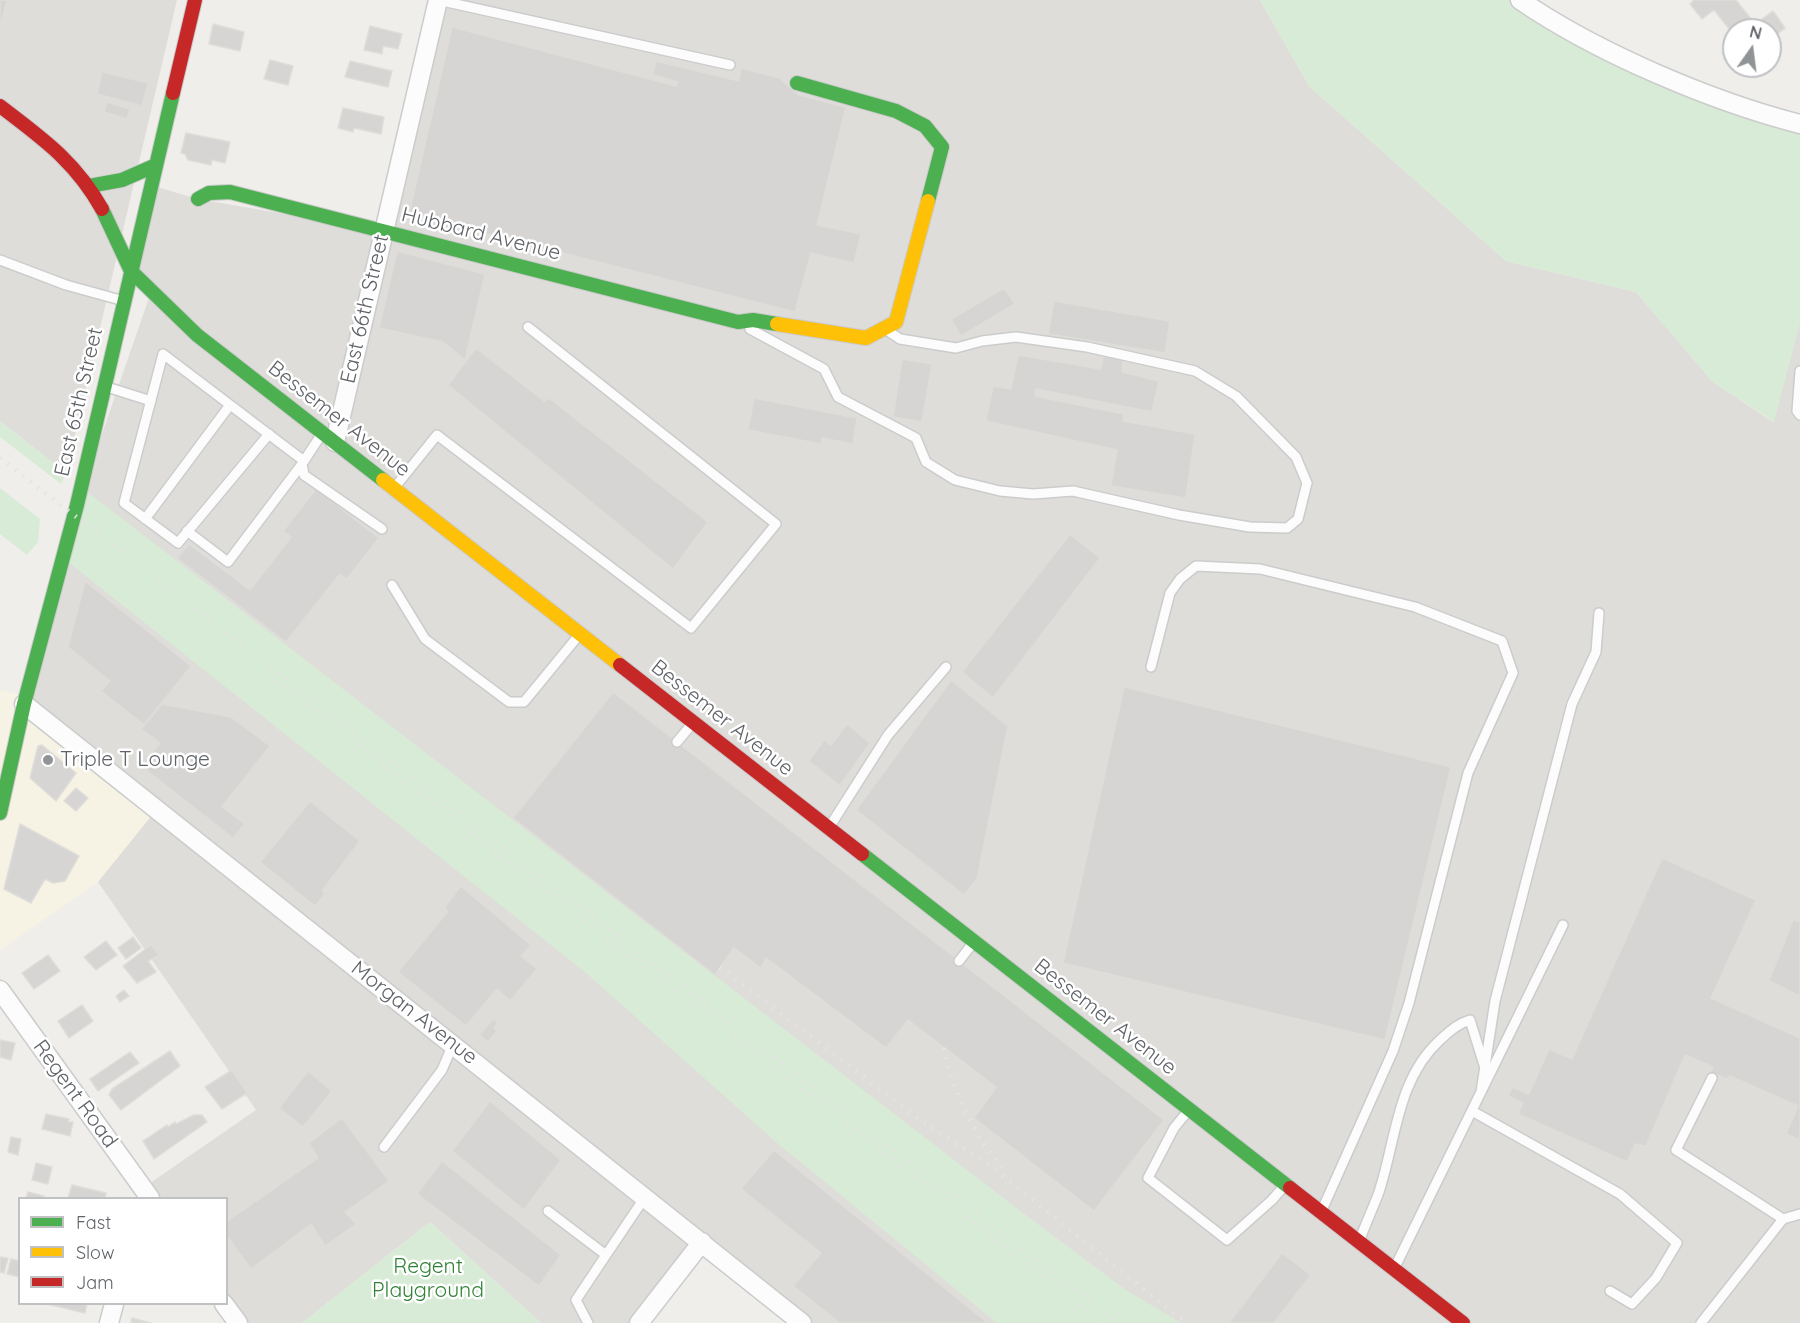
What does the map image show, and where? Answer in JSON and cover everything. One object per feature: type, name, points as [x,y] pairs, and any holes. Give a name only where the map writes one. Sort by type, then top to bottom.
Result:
[{"type":"street","name":"East 65th Street","points":[[0,813],[24,704],[77,505],[154,166],[195,0]]},
{"type":"street","name":"East 66th Street","points":[[329,438],[383,231],[438,0]]},
{"type":"street","points":[[1520,0],[1544,16],[1643,68],[1769,116],[1800,124]]},
{"type":"street","points":[[797,83],[846,94],[926,126],[942,147],[896,322],[883,329]]},
{"type":"street","name":"Bessemer Avenue","points":[[0,106],[60,152],[89,186],[111,225],[131,271],[197,335],[1463,1323]]},
{"type":"street","points":[[89,186],[122,180],[154,166]]},
{"type":"street","name":"Hubbard Avenue","points":[[198,199],[221,190],[738,322],[753,320],[866,338],[883,329]]},
{"type":"street","name":"Morgan Avenue","points":[[24,704],[802,1323]]},
{"type":"street","name":"Regent Road","points":[[0,990],[144,1195]]},
{"type":"street","points":[[639,1323],[702,1242]]},
{"type":"street","points":[[109,1323],[114,1305]]},
{"type":"street","points":[[225,1305],[238,1323]]},
{"type":"lane","points":[[438,0],[730,65]]},
{"type":"lane","points":[[0,260],[66,285],[124,301]]},
{"type":"lane","points":[[738,322],[824,369],[838,397],[916,438],[926,462],[955,480],[1000,491],[1033,494],[1073,491],[1179,515],[1250,527],[1287,528],[1298,519],[1307,483],[1296,457],[1236,396],[1195,370],[1087,348],[1016,337],[982,341],[956,348],[900,339],[883,329]]},
{"type":"lane","points":[[394,488],[437,435],[691,628],[776,524],[528,327]]},
{"type":"lane","points":[[268,434],[178,543],[124,503],[163,354],[268,434],[303,462],[304,475],[382,529]]},
{"type":"lane","points":[[1800,371],[1797,411],[1800,415]]},
{"type":"lane","points":[[104,386],[151,400]]},
{"type":"lane","points":[[145,519],[230,405]]},
{"type":"lane","points":[[188,531],[228,562],[303,462],[329,438]]},
{"type":"lane","points":[[1151,667],[1170,593],[1180,579],[1196,566],[1260,569],[1415,607],[1502,641],[1513,673],[1468,773],[1409,1002],[1393,1051],[1321,1212]]},
{"type":"lane","points":[[392,585],[425,639],[509,702],[524,702],[580,634]]},
{"type":"lane","points":[[1481,1092],[1495,1001],[1572,705],[1596,652],[1599,613]]},
{"type":"lane","points":[[829,828],[888,735],[946,667]]},
{"type":"lane","points":[[678,742],[693,722]]},
{"type":"lane","points":[[1394,1269],[1563,925]]},
{"type":"lane","points":[[959,961],[975,942]]},
{"type":"lane","points":[[1359,1241],[1379,1191],[1394,1129],[1413,1073],[1428,1050],[1458,1023],[1470,1020],[1485,1069]]},
{"type":"lane","points":[[384,1147],[442,1070],[453,1044]]},
{"type":"lane","points":[[1712,1078],[1676,1150],[1783,1220]]},
{"type":"lane","points":[[1190,1110],[1174,1128],[1148,1178],[1227,1240],[1270,1202],[1285,1184]]},
{"type":"lane","points":[[1472,1111],[1620,1194],[1677,1243],[1656,1278],[1632,1304],[1610,1291]]},
{"type":"lane","points":[[588,1323],[576,1300],[645,1197]]},
{"type":"lane","points":[[548,1211],[606,1255]]},
{"type":"lane","points":[[1701,1323],[1783,1220],[1800,1214]]},
{"type":"shaded area","points":[[0,0],[177,0],[66,473],[0,421]]},
{"type":"shaded area","points":[[438,0],[1260,0],[1309,86],[1506,261],[1636,292],[1713,382],[1773,422],[1800,322],[1800,1323],[803,1323],[702,1243],[639,1323],[541,1323],[430,1222],[302,1323],[238,1323],[227,1305],[228,1197],[149,1197],[143,1188],[256,1110],[98,882],[157,809],[24,704],[74,515],[151,292],[131,271],[150,185],[198,199],[383,231]]},
{"type":"shaded area","points":[[0,690],[26,696],[157,809],[98,882],[0,950]]},
{"type":"green space","points":[[1260,0],[1520,0],[1643,68],[1800,124],[1800,322],[1774,422],[1713,382],[1636,292],[1506,261],[1309,86]]},
{"type":"green space","points":[[0,421],[66,473],[61,484],[0,437]]},
{"type":"green space","points":[[81,487],[1019,1210],[1126,1290],[1181,1323],[997,1323],[776,1142],[586,973],[63,558]]},
{"type":"green space","points":[[0,488],[40,519],[38,542],[27,555],[0,534]]},
{"type":"green space","name":"Regent Playground","points":[[430,1222],[541,1323],[302,1323]]},
{"type":"building","points":[[0,0],[7,0],[0,27]]},
{"type":"building","points":[[1694,0],[1736,0],[1750,18],[1722,18],[1722,20],[1714,10],[1702,19],[1690,4]]},
{"type":"building","points":[[1773,11],[1778,18],[1763,18]]},
{"type":"building","points":[[213,24],[244,32],[240,51],[209,44]]},
{"type":"building","points":[[370,26],[402,34],[398,49],[383,46],[382,54],[364,50]]},
{"type":"building","points":[[452,27],[676,86],[678,82],[653,75],[656,61],[739,81],[741,68],[779,78],[799,95],[846,107],[817,225],[861,234],[854,263],[811,253],[795,312],[409,214]]},
{"type":"building","points":[[270,60],[293,66],[288,85],[264,79]]},
{"type":"building","points":[[350,61],[392,71],[388,87],[345,77]]},
{"type":"building","points":[[102,72],[148,83],[142,106],[97,94]]},
{"type":"building","points":[[107,102],[130,109],[127,119],[104,112]]},
{"type":"building","points":[[343,108],[384,117],[381,134],[354,128],[353,132],[338,128]]},
{"type":"building","points":[[186,133],[230,142],[225,163],[212,160],[211,165],[188,160],[185,154],[181,153]]},
{"type":"building","points":[[397,251],[485,274],[465,360],[443,342],[379,328]]},
{"type":"building","points":[[1004,288],[1015,304],[961,336],[951,319]]},
{"type":"building","points":[[1054,301],[1170,321],[1165,353],[1048,334]]},
{"type":"building","points":[[476,348],[544,401],[549,398],[708,522],[673,569],[448,385]]},
{"type":"building","points":[[1018,355],[1101,369],[1103,356],[1123,360],[1122,372],[1159,381],[1152,412],[1036,389],[1035,396],[1124,414],[1123,421],[1195,434],[1186,498],[1111,486],[1117,450],[986,421],[993,386],[1011,389]]},
{"type":"building","points":[[902,359],[932,364],[922,422],[893,417]]},
{"type":"building","points":[[754,398],[857,418],[853,444],[822,438],[821,444],[748,430]]},
{"type":"building","points":[[316,489],[379,538],[347,579],[340,574],[286,642],[177,558],[189,544],[250,590],[291,537],[283,531]]},
{"type":"building","points":[[1070,534],[1100,558],[993,698],[962,672]]},
{"type":"building","points":[[85,581],[191,666],[144,725],[101,691],[110,681],[68,647]]},
{"type":"building","points":[[951,680],[1008,726],[977,879],[964,895],[856,810]]},
{"type":"building","points":[[1124,687],[1451,767],[1385,1040],[1063,963]]},
{"type":"building","points":[[613,692],[1164,1120],[1094,1211],[974,1118],[996,1087],[908,1020],[886,1048],[766,958],[761,968],[734,948],[715,975],[513,818]]},
{"type":"building","points":[[162,704],[231,717],[270,746],[222,807],[245,824],[233,838],[141,766],[160,743],[141,729]]},
{"type":"building","points":[[847,724],[870,743],[840,786],[809,761],[824,740],[831,745]]},
{"type":"building","points":[[42,745],[76,773],[56,801],[30,778],[38,746]]},
{"type":"building","points":[[76,788],[88,798],[76,811],[64,801]]},
{"type":"building","points":[[310,801],[360,841],[322,891],[325,894],[315,906],[260,862]]},
{"type":"building","points":[[20,824],[79,856],[65,881],[53,883],[45,879],[31,903],[4,889]]},
{"type":"building","points":[[1662,858],[1756,900],[1711,998],[1800,1038],[1800,1140],[1786,1134],[1798,1106],[1730,1076],[1726,1079],[1710,1072],[1713,1067],[1685,1055],[1646,1146],[1635,1144],[1627,1162],[1518,1114],[1523,1103],[1508,1096],[1512,1087],[1529,1094],[1549,1049],[1572,1059]]},
{"type":"building","points":[[461,886],[531,945],[521,956],[537,969],[510,1001],[497,989],[466,1026],[398,972],[448,911],[444,908]]},
{"type":"building","points":[[1793,920],[1800,922],[1800,996],[1769,981]]},
{"type":"building","points":[[133,937],[141,948],[126,959],[118,948]]},
{"type":"building","points":[[106,941],[117,955],[96,970],[84,957]]},
{"type":"building","points":[[151,945],[159,955],[148,961],[156,972],[137,983],[123,966]]},
{"type":"building","points":[[48,955],[60,971],[34,989],[22,973]]},
{"type":"building","points":[[124,990],[129,996],[120,1002],[116,996]]},
{"type":"building","points":[[82,1005],[93,1021],[69,1038],[58,1021]]},
{"type":"building","points":[[493,1019],[498,1023],[494,1028],[497,1031],[488,1042],[479,1035]]},
{"type":"building","points":[[0,1040],[15,1043],[11,1060],[0,1057]]},
{"type":"building","points":[[170,1051],[180,1066],[121,1110],[109,1095],[112,1089]]},
{"type":"building","points":[[130,1052],[139,1063],[98,1091],[90,1079]]},
{"type":"building","points":[[232,1070],[247,1093],[222,1109],[205,1087]]},
{"type":"building","points":[[308,1071],[332,1091],[303,1127],[279,1108]]},
{"type":"building","points":[[490,1101],[561,1160],[524,1210],[452,1151]]},
{"type":"building","points":[[46,1114],[73,1122],[70,1136],[42,1129]]},
{"type":"building","points":[[194,1115],[202,1115],[207,1122],[154,1159],[143,1141],[167,1125],[168,1127]]},
{"type":"building","points":[[342,1118],[389,1181],[345,1212],[356,1224],[325,1246],[311,1224],[251,1269],[228,1238],[228,1221],[318,1158],[309,1143]]},
{"type":"building","points":[[11,1137],[21,1139],[18,1155],[8,1152]]},
{"type":"building","points":[[774,1150],[988,1323],[840,1323],[793,1286],[821,1253],[741,1189]]},
{"type":"building","points":[[442,1161],[561,1255],[539,1286],[417,1194]]},
{"type":"building","points":[[36,1163],[52,1167],[48,1184],[32,1180]]},
{"type":"building","points":[[72,1185],[106,1193],[105,1197],[68,1197]]},
{"type":"building","points":[[28,1192],[44,1196],[44,1197],[26,1197]]},
{"type":"building","points":[[1282,1253],[1311,1275],[1274,1323],[1229,1323]]},
{"type":"building","points":[[0,1257],[8,1258],[4,1273],[0,1272]]},
{"type":"building","points":[[11,1259],[18,1261],[18,1277],[7,1274]]},
{"type":"building","points":[[51,1305],[87,1305],[85,1313]]},
{"type":"building","points":[[132,1318],[151,1323],[131,1323]]},
{"type":"railway","points":[[0,458],[1118,1323]]},
{"type":"railway","points":[[276,681],[1103,1323]]},
{"type":"railway","points":[[720,967],[919,1119],[989,1165],[1186,1323]]},
{"type":"railway","points":[[944,1048],[953,1081],[966,1113],[983,1142],[1004,1169]]},
{"type":"traffic: fast","points":[[797,83],[896,111],[925,126],[942,147],[928,201]]},
{"type":"traffic: fast","points":[[0,813],[24,704],[77,505],[173,93]]},
{"type":"traffic: fast","points":[[89,186],[122,180],[154,166]]},
{"type":"traffic: fast","points":[[198,199],[209,193],[230,192],[738,322],[753,320],[777,324]]},
{"type":"traffic: fast","points":[[102,209],[131,271],[197,335],[383,480]]},
{"type":"traffic: fast","points":[[862,854],[1290,1188]]},
{"type":"traffic: slow","points":[[777,324],[866,338],[896,322],[928,201]]},
{"type":"traffic: slow","points":[[383,480],[620,665]]},
{"type":"traffic: jam","points":[[173,93],[195,0]]},
{"type":"traffic: jam","points":[[0,106],[44,140],[69,164],[81,177],[102,209]]},
{"type":"traffic: jam","points":[[620,665],[862,854]]},
{"type":"traffic: jam","points":[[1290,1188],[1463,1323]]},
{"type":"place","name":"Triple T Lounge","points":[[48,760]]}]
